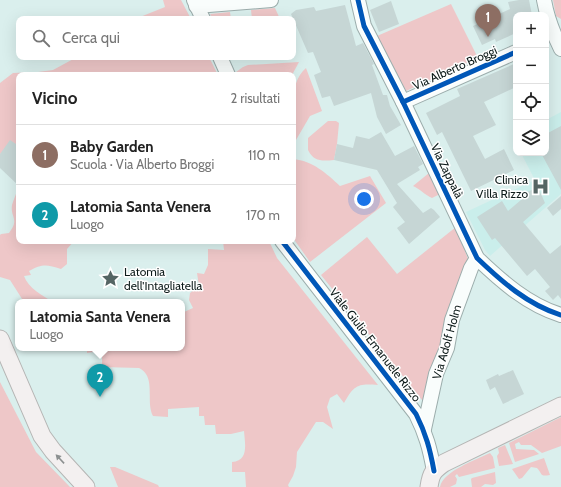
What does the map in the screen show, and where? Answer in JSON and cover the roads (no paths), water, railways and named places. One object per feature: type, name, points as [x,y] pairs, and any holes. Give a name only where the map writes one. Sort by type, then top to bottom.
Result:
[{"type":"main road","points":[[0,338],[42,436],[53,451],[86,487]]},
{"type":"main road","points":[[429,487],[430,476],[434,470],[456,456],[561,406]]},
{"type":"street","points":[[202,16],[195,3],[271,0]]},
{"type":"street","name":"Via Zappalà","points":[[358,0],[364,26],[403,102],[477,258],[496,276],[538,306],[561,315]]},
{"type":"street","points":[[544,0],[546,12],[554,35],[561,49]]},
{"type":"street","name":"Via Alberto Broggi","points":[[403,102],[513,53]]},
{"type":"street","points":[[221,60],[227,72]]},
{"type":"street","name":"Viale Giulio Emanuele Rizzo","points":[[284,244],[416,414],[424,429],[431,449],[434,470]]},
{"type":"street","name":"Via Adolf Holm","points":[[424,429],[436,374],[447,348],[452,320],[471,268],[477,258]]},
{"type":"place","name":"Baby Garden","points":[[488,37]]},
{"type":"place","name":"Clinica Villa Rizzo","points":[[541,187]]},
{"type":"place","name":"Latomia dell'Intagliatella","points":[[111,279]]},
{"type":"place","name":"Latomia Santa Venera","points":[[100,397]]}]
